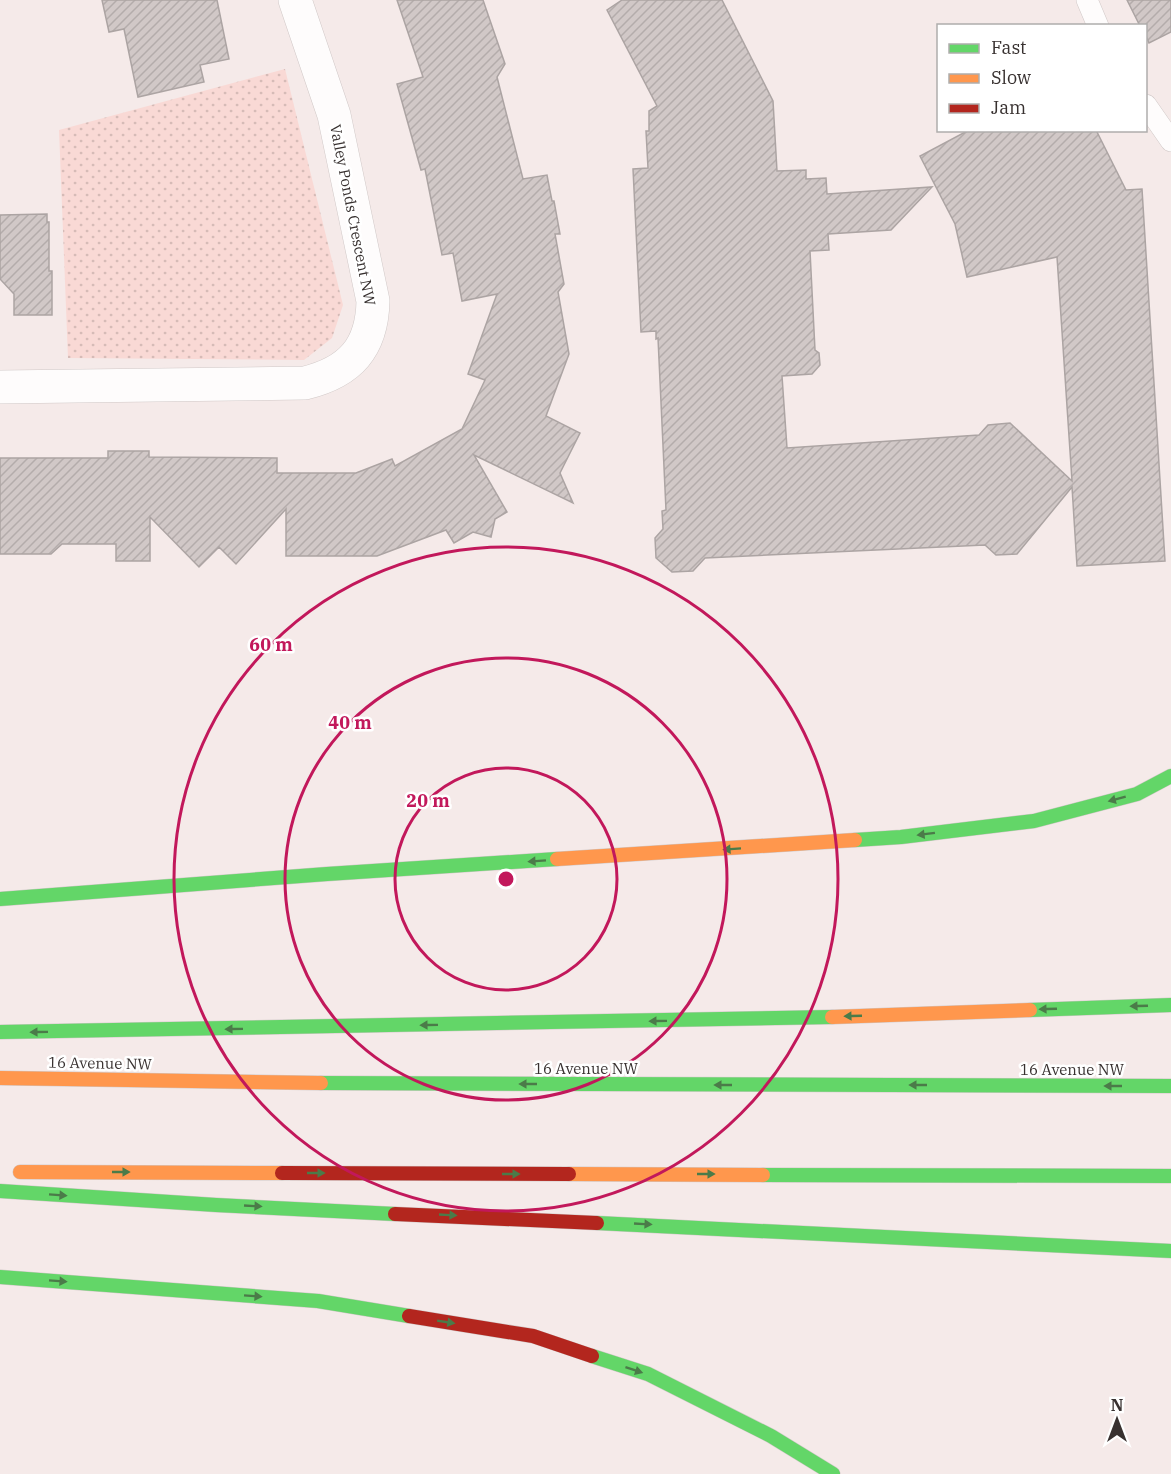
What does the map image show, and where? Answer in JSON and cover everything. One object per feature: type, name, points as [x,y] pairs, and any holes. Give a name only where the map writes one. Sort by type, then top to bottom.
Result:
[{"type":"highway","points":[[0,899],[327,874],[901,837],[1034,821],[1137,794],[1171,776]]},
{"type":"highway","points":[[0,1032],[803,1018],[1171,1005]]},
{"type":"highway","name":"16 Avenue NW","points":[[0,1078],[292,1083],[1171,1086]]},
{"type":"highway","points":[[12,1172],[1171,1176]]},
{"type":"highway","points":[[0,1191],[216,1204],[1171,1251]]},
{"type":"highway","points":[[0,1276],[318,1301],[533,1336],[648,1374],[771,1436],[833,1474]]},
{"type":"street","name":"Valley Ponds Crescent NW","points":[[0,387],[304,383],[325,378],[350,362],[360,350],[368,335],[373,301],[334,115],[296,0]]},
{"type":"lane","points":[[1087,0],[1097,24]]},
{"type":"lane","points":[[1147,106],[1171,141]]},
{"type":"shaded area","points":[[285,69],[343,305],[332,338],[304,360],[68,358],[59,130]]},
{"type":"building","points":[[102,0],[217,0],[229,59],[200,65],[204,82],[138,97],[124,29],[109,32]]},
{"type":"building","points":[[397,0],[483,0],[505,64],[497,77],[523,179],[547,175],[560,234],[555,234],[564,284],[558,292],[569,354],[546,416],[580,433],[560,473],[573,503],[474,455],[507,512],[495,519],[491,537],[473,532],[454,543],[446,530],[377,556],[286,556],[286,509],[236,564],[219,547],[199,567],[150,517],[150,561],[116,561],[116,544],[62,544],[51,554],[0,554],[0,458],[108,458],[108,451],[149,451],[149,457],[277,458],[277,473],[356,473],[392,459],[395,466],[462,429],[485,380],[468,374],[497,294],[462,301],[453,253],[442,255],[425,169],[421,170],[397,84],[423,77]]},
{"type":"building","points":[[622,0],[722,0],[773,101],[777,171],[806,170],[806,179],[826,178],[827,194],[932,187],[891,230],[828,234],[829,250],[810,251],[815,350],[819,353],[820,365],[812,374],[782,376],[787,448],[979,435],[988,425],[1010,423],[1072,481],[1057,257],[967,277],[955,224],[920,156],[965,132],[1097,132],[1126,190],[1142,189],[1165,561],[1077,566],[1072,487],[1017,554],[996,555],[985,545],[705,558],[693,571],[672,572],[656,558],[655,538],[663,529],[662,511],[666,510],[658,338],[656,339],[656,331],[641,332],[633,169],[648,168],[646,131],[649,131],[649,111],[657,106],[607,10]]},
{"type":"building","points":[[1127,0],[1171,0],[1171,32],[1149,43],[1147,24],[1139,24]]},
{"type":"building","points":[[47,214],[49,271],[52,271],[52,315],[14,315],[14,294],[0,279],[0,215]]},
{"type":"traffic: fast","points":[[855,840],[901,837],[1034,821],[1137,794],[1171,776]]},
{"type":"traffic: fast","points":[[0,899],[557,859]]},
{"type":"traffic: fast","points":[[1030,1010],[1171,1005]]},
{"type":"traffic: fast","points":[[0,1032],[832,1017]]},
{"type":"traffic: fast","points":[[321,1083],[1171,1086]]},
{"type":"traffic: fast","points":[[763,1175],[1171,1176]]},
{"type":"traffic: fast","points":[[0,1191],[395,1214]]},
{"type":"traffic: fast","points":[[597,1223],[1171,1251]]},
{"type":"traffic: fast","points":[[0,1277],[318,1301],[409,1316]]},
{"type":"traffic: fast","points":[[592,1356],[648,1374],[771,1436],[833,1474]]},
{"type":"traffic: slow","points":[[557,859],[855,840]]},
{"type":"traffic: slow","points":[[832,1017],[1030,1010]]},
{"type":"traffic: slow","points":[[0,1078],[321,1083]]},
{"type":"traffic: slow","points":[[20,1172],[282,1173]]},
{"type":"traffic: slow","points":[[569,1174],[763,1175]]},
{"type":"traffic: jam","points":[[282,1173],[569,1174]]},
{"type":"traffic: jam","points":[[395,1214],[597,1223]]},
{"type":"traffic: jam","points":[[409,1316],[533,1336],[592,1356]]}]
